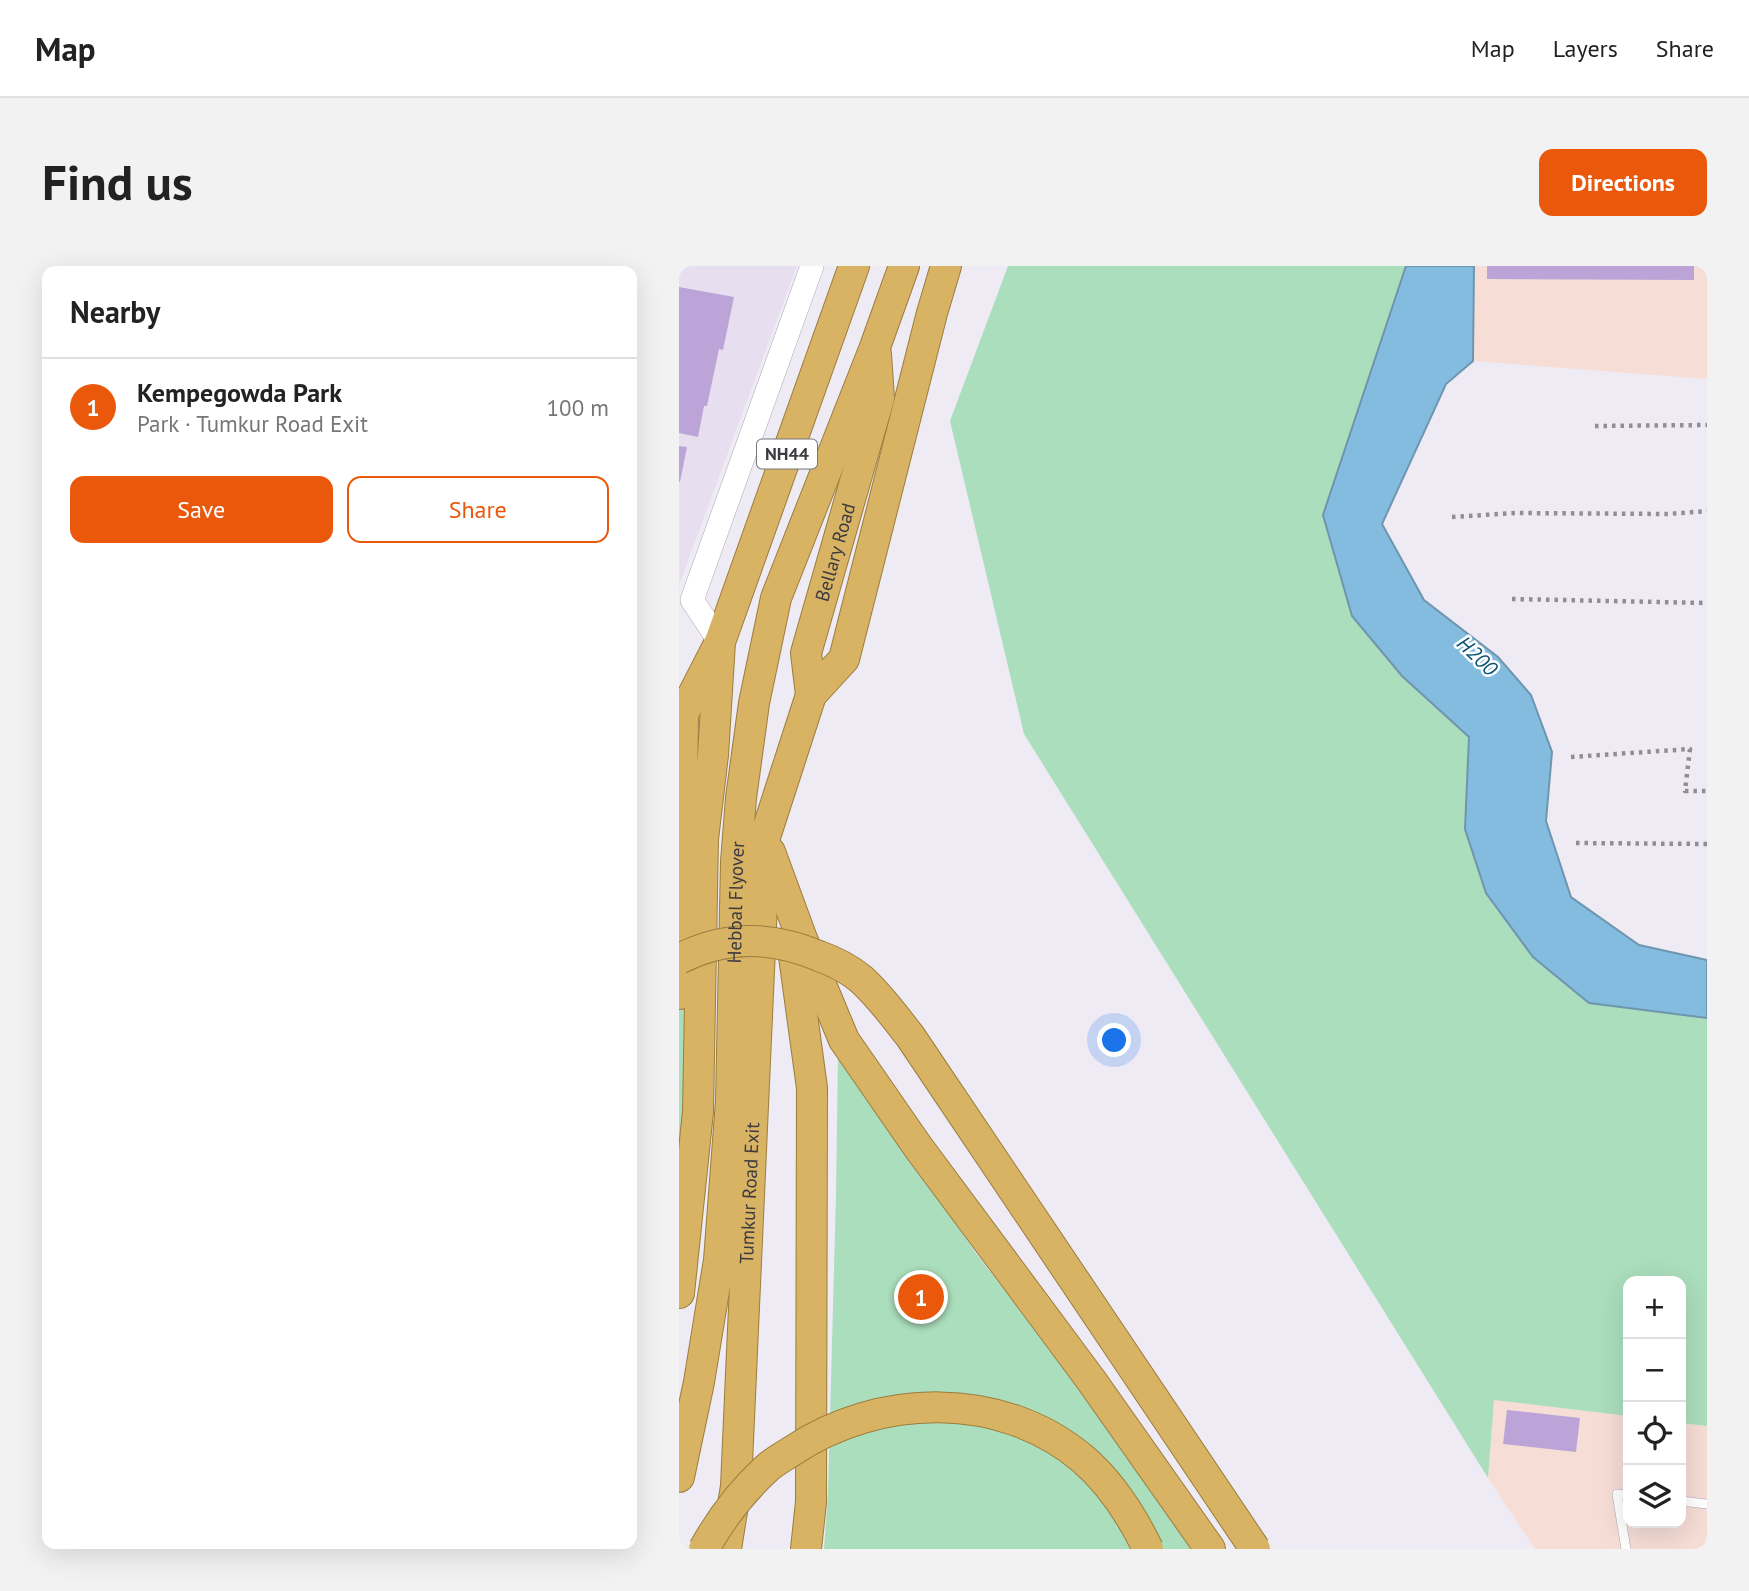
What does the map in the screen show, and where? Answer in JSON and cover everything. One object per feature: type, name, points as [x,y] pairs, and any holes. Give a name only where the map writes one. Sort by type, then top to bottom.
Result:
[{"type":"highway","name":"NH44","points":[[681,718],[720,642],[854,266]]},
{"type":"highway","name":"Bellary Road","points":[[765,837],[811,695],[806,653],[879,398],[875,347],[904,266]]},
{"type":"highway","points":[[811,695],[844,659],[946,266]]},
{"type":"highway","name":"Hebbal Flyover","points":[[679,1477],[699,1382],[719,1260],[731,1101],[736,862],[741,798],[754,703],[776,598],[875,347]]},
{"type":"highway","name":"Hebbal Flyover","points":[[679,1293],[698,1112],[703,839],[713,755],[720,642]]},
{"type":"highway","points":[[679,995],[683,796],[681,718]]},
{"type":"highway","points":[[765,837],[845,1041],[1210,1549]]},
{"type":"highway","name":"Tumkur Road Exit","points":[[726,1549],[736,1486],[765,837]]},
{"type":"highway","points":[[786,896],[812,1088],[811,1502],[806,1549]]},
{"type":"highway","points":[[679,959],[724,943],[757,940],[792,945],[832,961],[859,978],[885,1004],[1255,1549]]},
{"type":"highway","points":[[704,1549],[740,1497],[767,1468],[806,1441],[869,1415],[942,1406],[978,1410],[1022,1422],[1053,1438],[1083,1459],[1104,1479],[1122,1503],[1148,1549]]},
{"type":"street","points":[[720,642],[692,600],[812,266]]},
{"type":"lane","points":[[1623,1495],[1617,1494],[1626,1549]]},
{"type":"lane","points":[[1686,1502],[1707,1504]]},
{"type":"path","points":[[1595,426],[1707,425]]},
{"type":"path","points":[[1452,517],[1515,513],[1668,514],[1707,511]]},
{"type":"path","points":[[1512,599],[1707,603]]},
{"type":"path","points":[[1571,757],[1690,749],[1685,791],[1707,791]]},
{"type":"path","points":[[1576,843],[1707,844]]},
{"type":"shaded area","points":[[679,266],[797,266],[679,585]]},
{"type":"shaded area","points":[[1474,266],[1707,266],[1707,379],[1473,361]]},
{"type":"shaded area","points":[[1494,1400],[1623,1415],[1623,1528],[1686,1528],[1686,1424],[1707,1426],[1707,1549],[1535,1549],[1488,1478]]},
{"type":"green space","points":[[1008,266],[1406,266],[1323,515],[1352,616],[1402,676],[1469,737],[1465,829],[1486,893],[1533,957],[1589,1003],[1707,1018],[1707,1426],[1686,1424],[1686,1276],[1623,1276],[1623,1415],[1494,1400],[1488,1478],[1024,734],[950,421]]},
{"type":"green space","points":[[679,952],[697,1101],[679,1272]]},
{"type":"green space","points":[[838,1051],[975,1252],[1092,1405],[1193,1549],[824,1549],[828,1492]]},
{"type":"water","name":"H200","points":[[1406,266],[1474,266],[1473,361],[1446,384],[1382,524],[1424,600],[1498,657],[1531,695],[1552,752],[1546,821],[1571,897],[1639,945],[1707,960],[1707,1018],[1589,1003],[1533,957],[1486,893],[1465,829],[1469,737],[1402,676],[1352,616],[1323,515]]},
{"type":"building","points":[[1487,266],[1694,266],[1694,280],[1487,279]]},
{"type":"building","points":[[679,287],[734,297],[723,350],[719,349],[698,437],[679,433]]},
{"type":"building","points":[[679,446],[687,447],[680,482],[679,482]]},
{"type":"building","points":[[1507,1410],[1580,1418],[1576,1452],[1503,1444]]},
{"type":"place","name":"Kempegowda Park","points":[[921,1297]]}]
